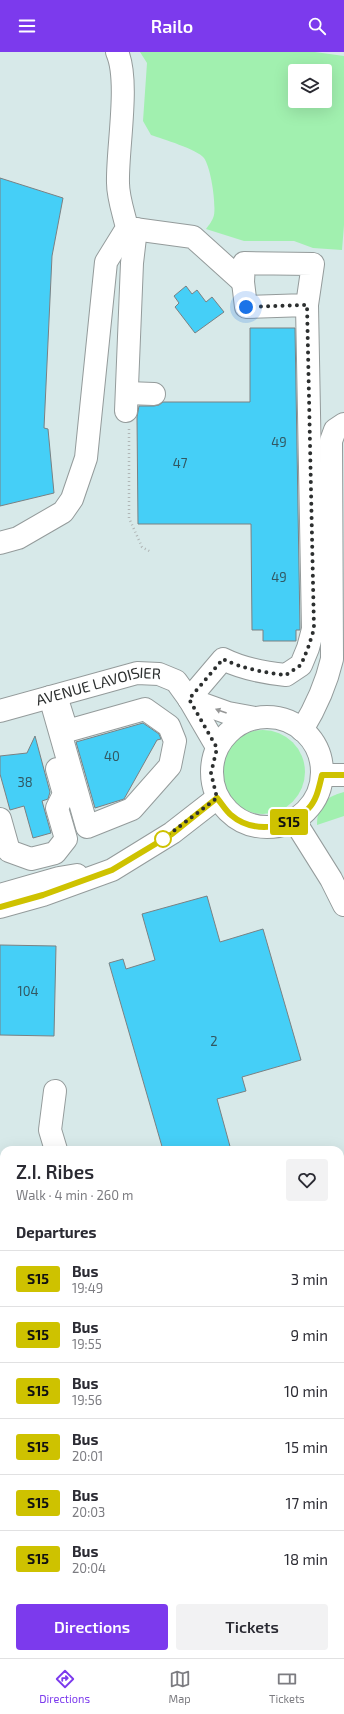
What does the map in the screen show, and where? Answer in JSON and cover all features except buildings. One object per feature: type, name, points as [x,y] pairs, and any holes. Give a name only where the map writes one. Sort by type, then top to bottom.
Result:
[{"type":"main road","points":[[117,52],[120,60],[122,86],[118,185],[132,229],[127,402],[154,394]]},
{"type":"main road","points":[[132,229],[193,237],[243,282]]},
{"type":"main road","points":[[0,544],[18,538],[63,512],[72,499],[86,458],[106,262],[132,229]]},
{"type":"main road","points":[[255,718],[232,728],[217,748],[211,773],[217,798],[232,816],[251,825],[274,827],[294,820],[309,809],[318,793],[322,775],[318,750],[302,730],[280,718],[255,718],[228,713],[189,699],[223,659],[234,665],[239,665],[266,673],[286,675],[301,665],[314,629],[307,305],[313,264],[244,264],[243,282],[246,307],[307,305]]},
{"type":"main road","points":[[302,730],[318,702],[328,680],[332,659],[331,441],[335,430],[344,424]]},
{"type":"main road","name":"AVENUE LAVOISIER","points":[[0,711],[137,673],[159,674],[176,681],[189,699],[217,748]]},
{"type":"main road","points":[[47,698],[67,731],[145,709],[169,726],[175,741],[170,766],[132,809],[87,827],[47,698]]},
{"type":"main road","points":[[0,819],[9,852],[31,859],[55,853],[66,839],[58,808],[64,794],[47,698]]},
{"type":"main road","points":[[322,775],[344,776]]},
{"type":"main road","points":[[0,907],[43,895],[112,870],[172,834],[217,798]]},
{"type":"main road","points":[[294,820],[331,879],[344,905]]},
{"type":"main road","points":[[0,895],[59,878],[112,870]]},
{"type":"main road","points":[[55,1092],[50,1130],[55,1146]]},
{"type":"path","points":[[127,402],[129,419],[129,518],[142,547],[151,552]]},
{"type":"shaded area","points":[[0,52],[344,52],[344,1146],[0,1146]]},
{"type":"green space","points":[[140,52],[315,52],[344,56],[344,225],[342,250],[313,248],[294,241],[244,241],[206,229],[211,222],[214,210],[211,177],[207,163],[204,158],[194,151],[151,135],[143,121],[147,63]]},
{"type":"green space","points":[[255,730],[271,730],[287,737],[298,748],[305,764],[305,780],[302,788],[293,802],[287,807],[271,814],[255,814],[239,807],[228,796],[221,780],[221,764],[228,748],[239,737]]},
{"type":"green space","points":[[344,792],[344,816],[317,825],[317,818],[323,803],[332,796]]},
{"type":"bus line","name":"S15","points":[[0,907],[43,895],[112,870],[172,834],[217,798],[232,816],[251,825],[274,827],[294,820],[309,809],[318,793],[322,775],[344,775]]},
{"type":"route","points":[[163,839],[172,834],[217,798],[211,773],[217,748],[189,699],[223,659],[234,665],[239,665],[266,673],[286,675],[301,665],[314,629],[307,305],[246,307]]}]
